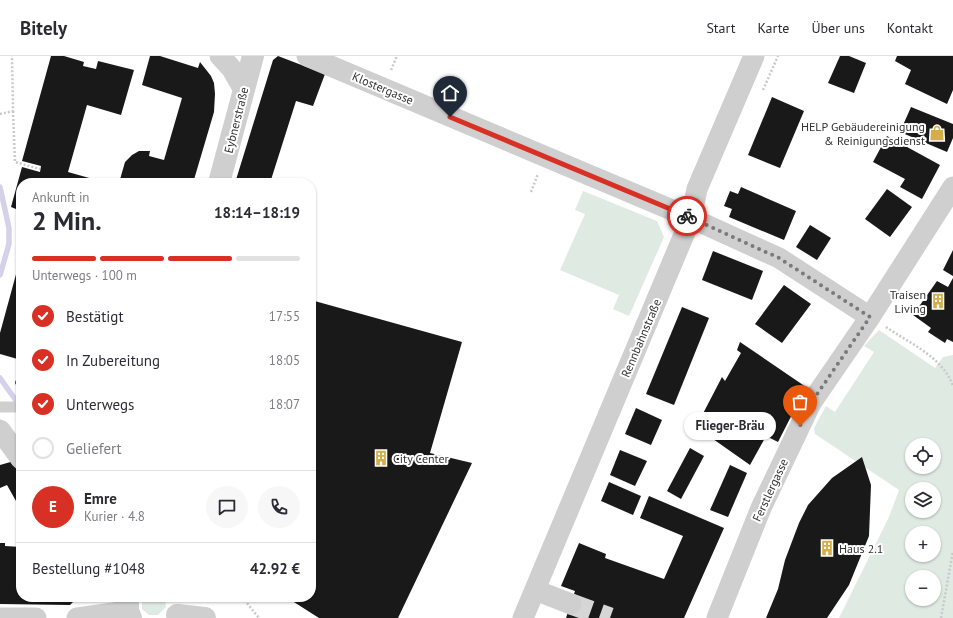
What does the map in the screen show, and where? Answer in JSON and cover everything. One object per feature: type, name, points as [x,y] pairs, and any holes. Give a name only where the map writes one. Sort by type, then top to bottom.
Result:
[{"type":"street","points":[[220,56],[232,68],[244,90]]},
{"type":"street","name":"Eybnerstraße","points":[[220,178],[253,56]]},
{"type":"street","name":"Klostergasse","points":[[307,56],[691,218],[779,258],[870,317]]},
{"type":"street","name":"Rennbahnstraße","points":[[523,618],[691,218],[698,189],[754,56]]},
{"type":"street","name":"Ferstlergasse","points":[[717,618],[761,508],[811,403],[870,317],[953,187]]},
{"type":"street","points":[[0,430],[16,452]]},
{"type":"street","points":[[535,590],[571,604]]},
{"type":"street","points":[[77,618],[129,609]]},
{"type":"street","points":[[177,610],[205,618]]},
{"type":"street","points":[[0,618],[36,618]]},
{"type":"path","points":[[12,56],[15,162],[40,169]]},
{"type":"path","points":[[0,114],[13,111]]},
{"type":"path","points":[[870,317],[936,360],[951,379],[953,386]]},
{"type":"path","points":[[941,618],[953,551]]},
{"type":"path","points":[[246,602],[259,618]]},
{"type":"shaded area","points":[[583,191],[657,221],[664,237],[629,316],[613,309],[619,295],[560,270],[585,214],[575,210]]},
{"type":"shaded area","points":[[879,330],[935,368],[943,357],[953,355],[953,618],[839,618],[889,517],[899,490],[815,434],[814,428],[826,406],[835,412],[874,352],[864,346]]},
{"type":"shaded area","points":[[142,602],[166,602],[166,607],[158,615],[149,615],[142,609]]},
{"type":"building","points":[[51,56],[64,56],[84,62],[83,66],[96,69],[98,61],[134,70],[121,115],[87,105],[68,172],[89,178],[19,178],[22,167],[40,172],[41,166],[22,161]]},
{"type":"building","points":[[150,56],[160,56],[198,68],[200,62],[211,76],[214,83],[215,94],[214,112],[194,178],[120,178],[125,162],[139,151],[150,151],[149,156],[164,160],[182,98],[142,85]]},
{"type":"building","points":[[278,56],[325,74],[313,106],[296,101],[272,178],[237,178],[273,60]]},
{"type":"building","points":[[840,56],[849,56],[866,63],[854,93],[828,83]]},
{"type":"building","points":[[897,56],[953,56],[953,90],[947,104],[905,84],[911,70],[895,61]]},
{"type":"building","points":[[772,97],[804,111],[780,168],[748,155]]},
{"type":"building","points":[[911,107],[953,124],[953,138],[947,152],[900,132]]},
{"type":"building","points":[[887,136],[940,165],[922,199],[900,187],[905,179],[873,162]]},
{"type":"building","points":[[741,187],[796,211],[784,240],[729,217],[732,209],[724,206],[730,191],[738,194]]},
{"type":"building","points":[[16,189],[16,209],[11,207]]},
{"type":"building","points":[[887,189],[912,207],[890,237],[865,219]]},
{"type":"building","points":[[810,225],[831,238],[817,260],[796,247]]},
{"type":"building","name":"Traisen Living","points":[[953,250],[953,276],[943,270]]},
{"type":"building","points":[[713,251],[763,271],[752,300],[702,280]]},
{"type":"building","points":[[16,274],[16,359],[0,354],[0,333]]},
{"type":"building","name":"Traisen Living","points":[[953,278],[953,342],[947,339],[945,343],[928,332],[931,328],[913,315],[937,281],[948,287]]},
{"type":"building","points":[[784,285],[811,304],[782,343],[755,324]]},
{"type":"building","name":"City Center","points":[[316,301],[462,342],[430,453],[472,463],[398,618],[319,618],[294,602],[316,602]]},
{"type":"building","points":[[682,307],[709,318],[674,405],[646,394]]},
{"type":"building","points":[[740,342],[806,387],[778,442],[766,436],[750,465],[696,427],[722,377],[725,381],[741,353],[737,350]]},
{"type":"building","points":[[636,408],[662,420],[651,445],[625,434]]},
{"type":"building","points":[[690,448],[704,456],[681,499],[667,491]]},
{"type":"building","points":[[620,450],[647,461],[635,486],[610,475]]},
{"type":"building","name":"Haus 2.1","points":[[862,457],[871,485],[869,536],[849,585],[827,618],[766,618],[778,589],[785,560],[799,523],[808,505],[832,478]]},
{"type":"building","points":[[14,461],[16,464],[16,501],[7,485],[0,488],[0,465]]},
{"type":"building","points":[[730,465],[747,473],[728,517],[710,510]]},
{"type":"building","points":[[609,482],[641,496],[633,515],[601,501]]},
{"type":"building","points":[[649,496],[724,528],[684,618],[566,618],[575,591],[561,586],[579,543],[606,554],[605,558],[664,579],[683,536],[640,518]]},
{"type":"building","points":[[0,543],[5,543],[5,546],[16,547],[16,602],[73,602],[70,605],[0,604]]},
{"type":"waterway","points":[[0,187],[9,228],[9,244],[0,275]]},
{"type":"waterway","points":[[0,378],[16,400]]},
{"type":"tunnel","points":[[571,604],[610,618]]},
{"type":"way so far","points":[[687,216],[779,258],[870,317],[811,403],[800,426]]},
{"type":"place","name":"HELP Gebäudereinigung & Reinigungsdienst","points":[[937,133]]},
{"type":"place","name":"Traisen Living","points":[[938,301]]},
{"type":"place","name":"Flieger-Bräu","points":[[800,426]]},
{"type":"place","name":"City Center","points":[[381,458]]},
{"type":"place","name":"Haus 2.1","points":[[827,548]]},
{"type":"route","points":[[450,117],[687,216]]}]
